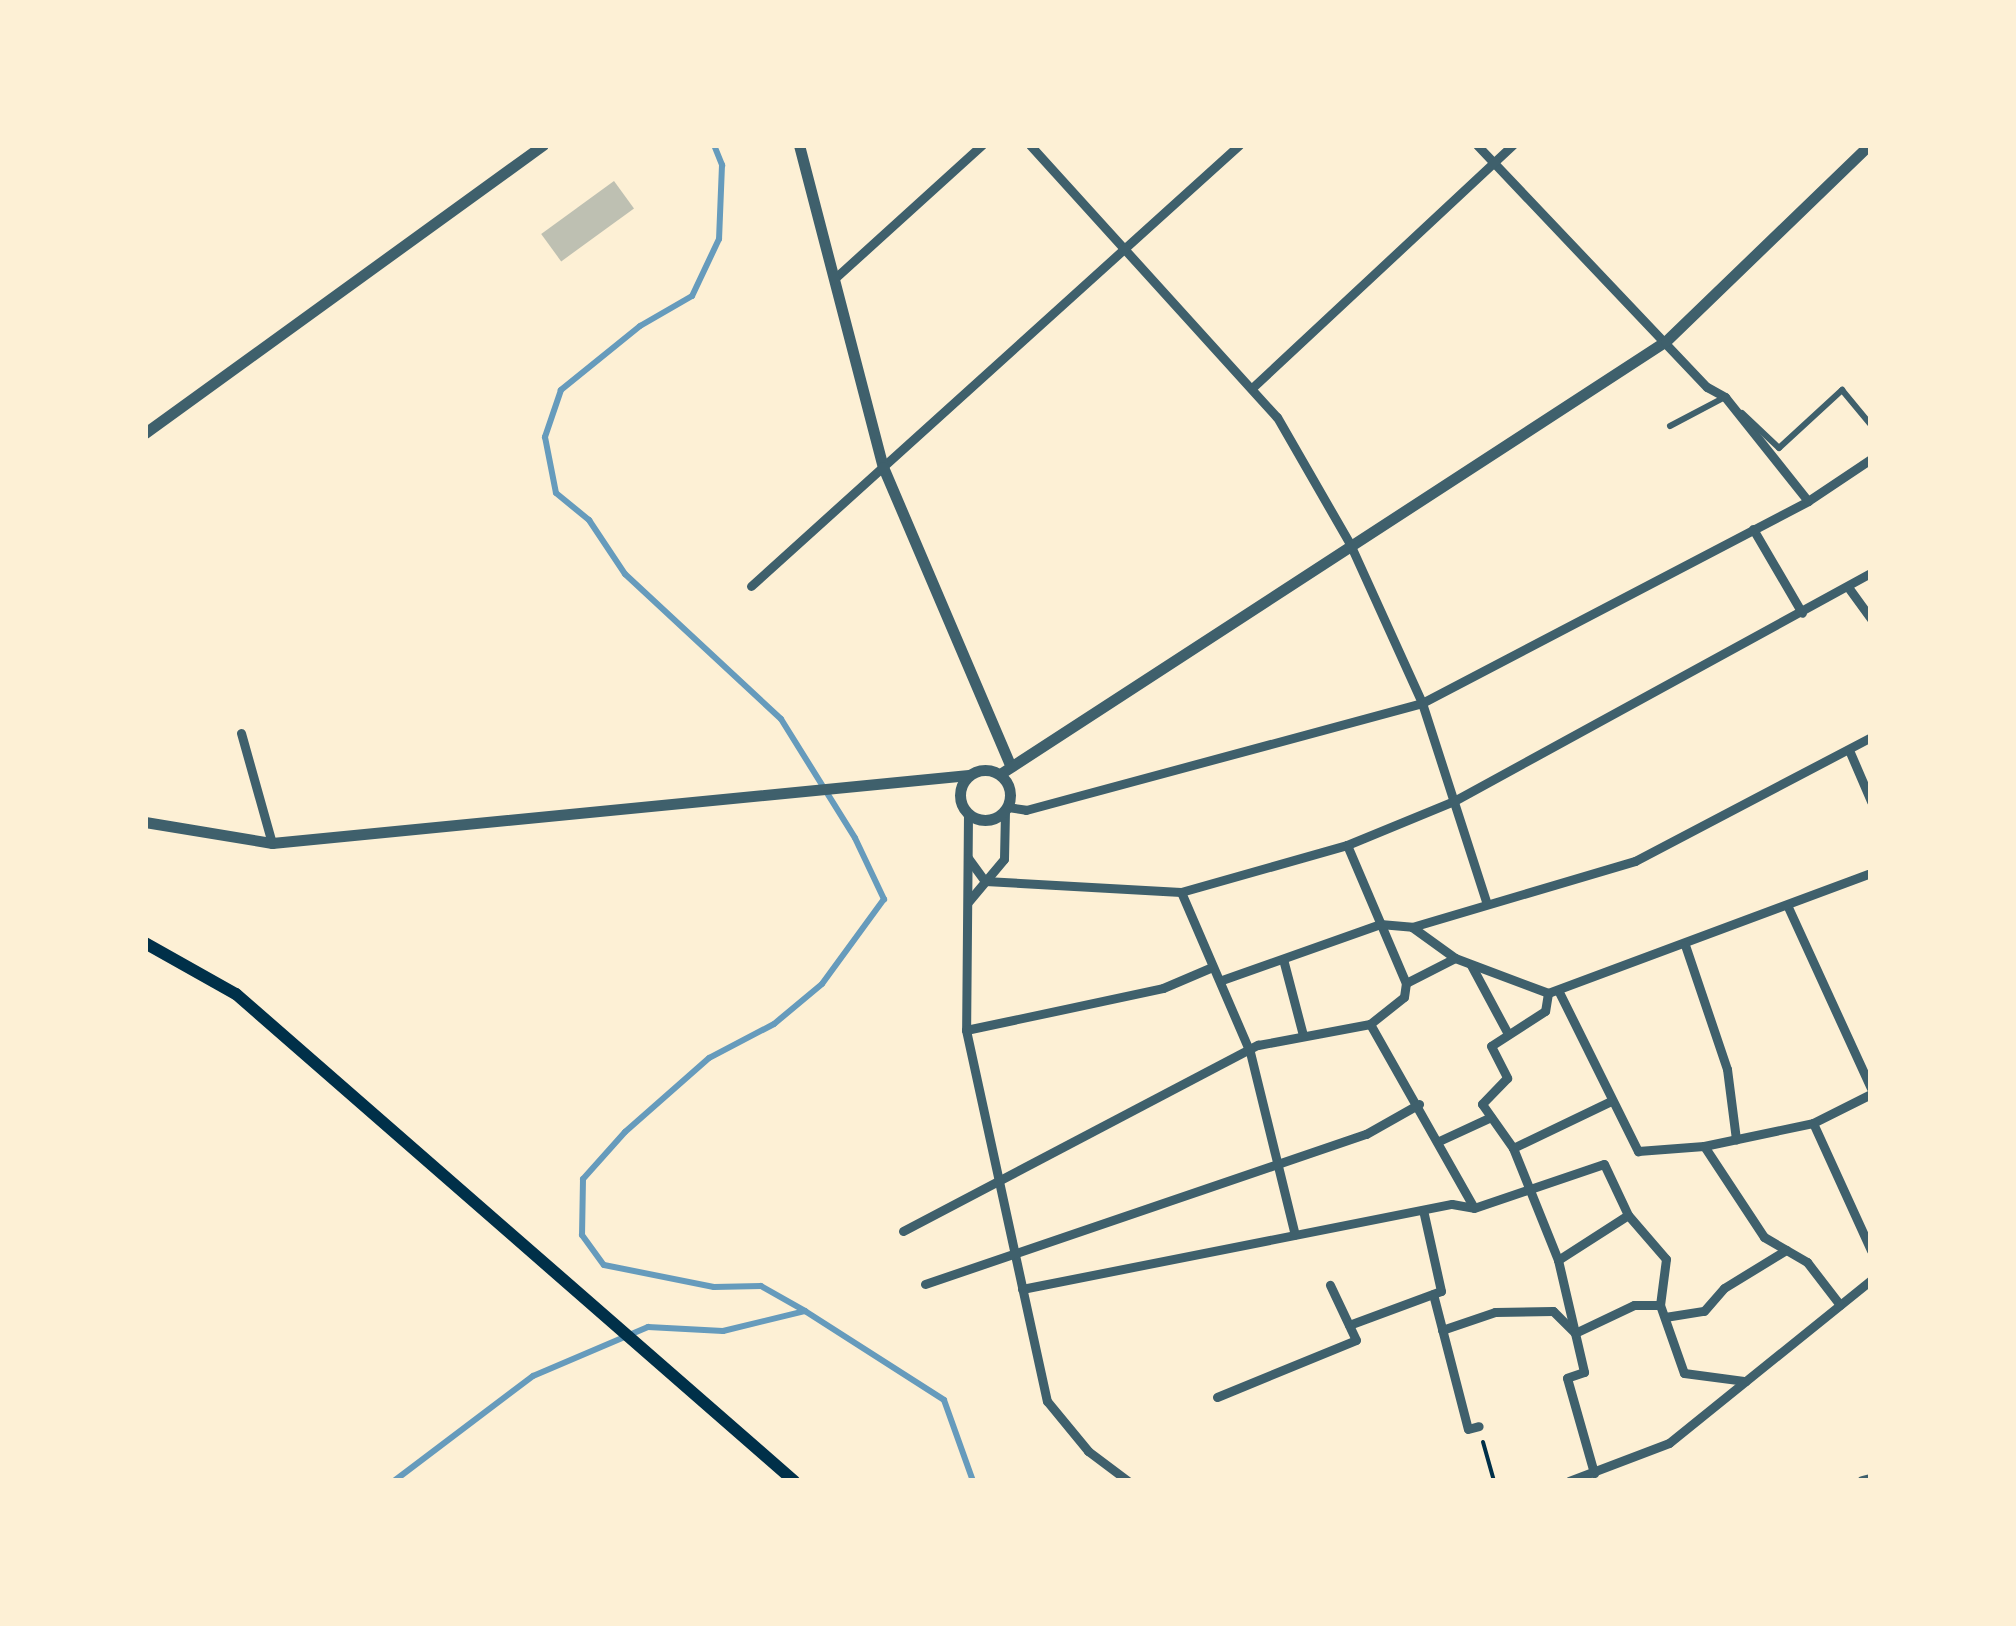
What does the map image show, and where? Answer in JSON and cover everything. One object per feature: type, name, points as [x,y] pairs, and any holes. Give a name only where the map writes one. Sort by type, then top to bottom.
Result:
[{"type":"main road","points":[[145,943],[236,994],[794,1481]]},
{"type":"street","points":[[145,433],[543,145]]},
{"type":"street","points":[[799,145],[883,467],[1009,762]]},
{"type":"street","points":[[834,279],[982,145]]},
{"type":"street","points":[[1030,145],[1277,417],[1350,544],[1422,703],[1487,904]]},
{"type":"street","points":[[751,586],[1239,145]]},
{"type":"street","points":[[1476,145],[1666,341],[1780,448],[1842,390],[1871,426]]},
{"type":"street","points":[[1252,388],[1513,145]]},
{"type":"street","points":[[1000,774],[1009,762],[1666,341],[1869,145]]},
{"type":"street","points":[[1670,426],[1725,397]]},
{"type":"street","points":[[1725,397],[1808,500]]},
{"type":"street","points":[[968,814],[984,820],[1007,809],[1026,810],[1422,703],[1808,500],[1871,459]]},
{"type":"street","points":[[1754,529],[1802,613]]},
{"type":"street","points":[[986,882],[1181,892],[1347,845],[1454,801],[1871,574]]},
{"type":"street","points":[[1848,587],[1871,619]]},
{"type":"street","points":[[241,733],[272,843]]},
{"type":"street","points":[[1222,980],[1380,924],[1412,927],[1635,861],[1871,737]]},
{"type":"street","points":[[1849,750],[1871,800]]},
{"type":"street","points":[[145,822],[272,843],[884,785],[969,776],[984,769],[1000,774],[1011,793],[1004,859],[968,902]]},
{"type":"street","points":[[969,776],[960,794],[968,814],[966,1030],[1047,1401],[1088,1452],[1128,1481]]},
{"type":"street","points":[[903,1232],[1250,1052],[1303,1034],[1370,1024],[1404,997],[1406,983],[1347,845]]},
{"type":"street","points":[[968,858],[986,882]]},
{"type":"street","points":[[1412,927],[1455,958],[1553,992],[1871,873]]},
{"type":"street","points":[[1181,892],[1210,968],[1222,980],[1250,1052],[1296,1235]]},
{"type":"street","points":[[1553,992],[1638,1151],[1704,1146],[1814,1123],[1871,1091],[1788,907]]},
{"type":"street","points":[[1684,945],[1727,1069],[1736,1139]]},
{"type":"street","points":[[1406,983],[1455,958]]},
{"type":"street","points":[[1283,959],[1303,1034]]},
{"type":"street","points":[[1471,965],[1508,1034]]},
{"type":"street","points":[[966,1030],[1164,988],[1210,968]]},
{"type":"street","points":[[1553,992],[1545,1010],[1491,1046],[1507,1078],[1482,1104],[1513,1148],[1558,1260],[1584,1372],[1567,1378],[1594,1473]]},
{"type":"street","points":[[1370,1024],[1419,1104],[1474,1208]]},
{"type":"street","points":[[1513,1148],[1610,1100]]},
{"type":"street","points":[[925,1284],[1366,1134],[1419,1104]]},
{"type":"street","points":[[1439,1140],[1491,1117]]},
{"type":"street","points":[[1814,1123],[1871,1250]]},
{"type":"street","points":[[1704,1146],[1764,1237],[1807,1262],[1840,1305]]},
{"type":"street","points":[[1022,1289],[1422,1210],[1474,1208],[1532,1192],[1604,1164],[1628,1215],[1666,1259],[1660,1305],[1684,1373],[1745,1381]]},
{"type":"street","points":[[1349,1325],[1441,1291],[1422,1210]]},
{"type":"street","points":[[1558,1260],[1628,1215]]},
{"type":"street","points":[[1665,1318],[1704,1311],[1724,1288],[1786,1250]]},
{"type":"street","points":[[1570,1481],[1669,1443],[1871,1280]]},
{"type":"street","points":[[1216,1397],[1356,1340],[1330,1286]]},
{"type":"street","points":[[1432,1294],[1468,1429],[1479,1426]]},
{"type":"street","points":[[1575,1332],[1634,1305],[1660,1305]]},
{"type":"street","points":[[1442,1330],[1494,1312],[1553,1311],[1575,1332]]},
{"type":"street","points":[[1862,1481],[1871,1478]]},
{"type":"path","points":[[1479,1426],[1494,1481]]},
{"type":"building","points":[[614,181],[634,209],[561,261],[541,234]]},
{"type":"waterway","points":[[714,145],[722,165],[719,239],[692,296],[640,326],[561,390],[545,437],[556,493],[589,520],[625,574],[781,719],[855,838],[884,899],[822,984],[774,1024],[709,1058],[625,1132],[583,1179],[582,1235],[604,1265],[714,1287],[761,1286],[805,1311]]},
{"type":"waterway","points":[[394,1481],[533,1376],[648,1327],[723,1331],[805,1311],[944,1400],[973,1481]]}]
